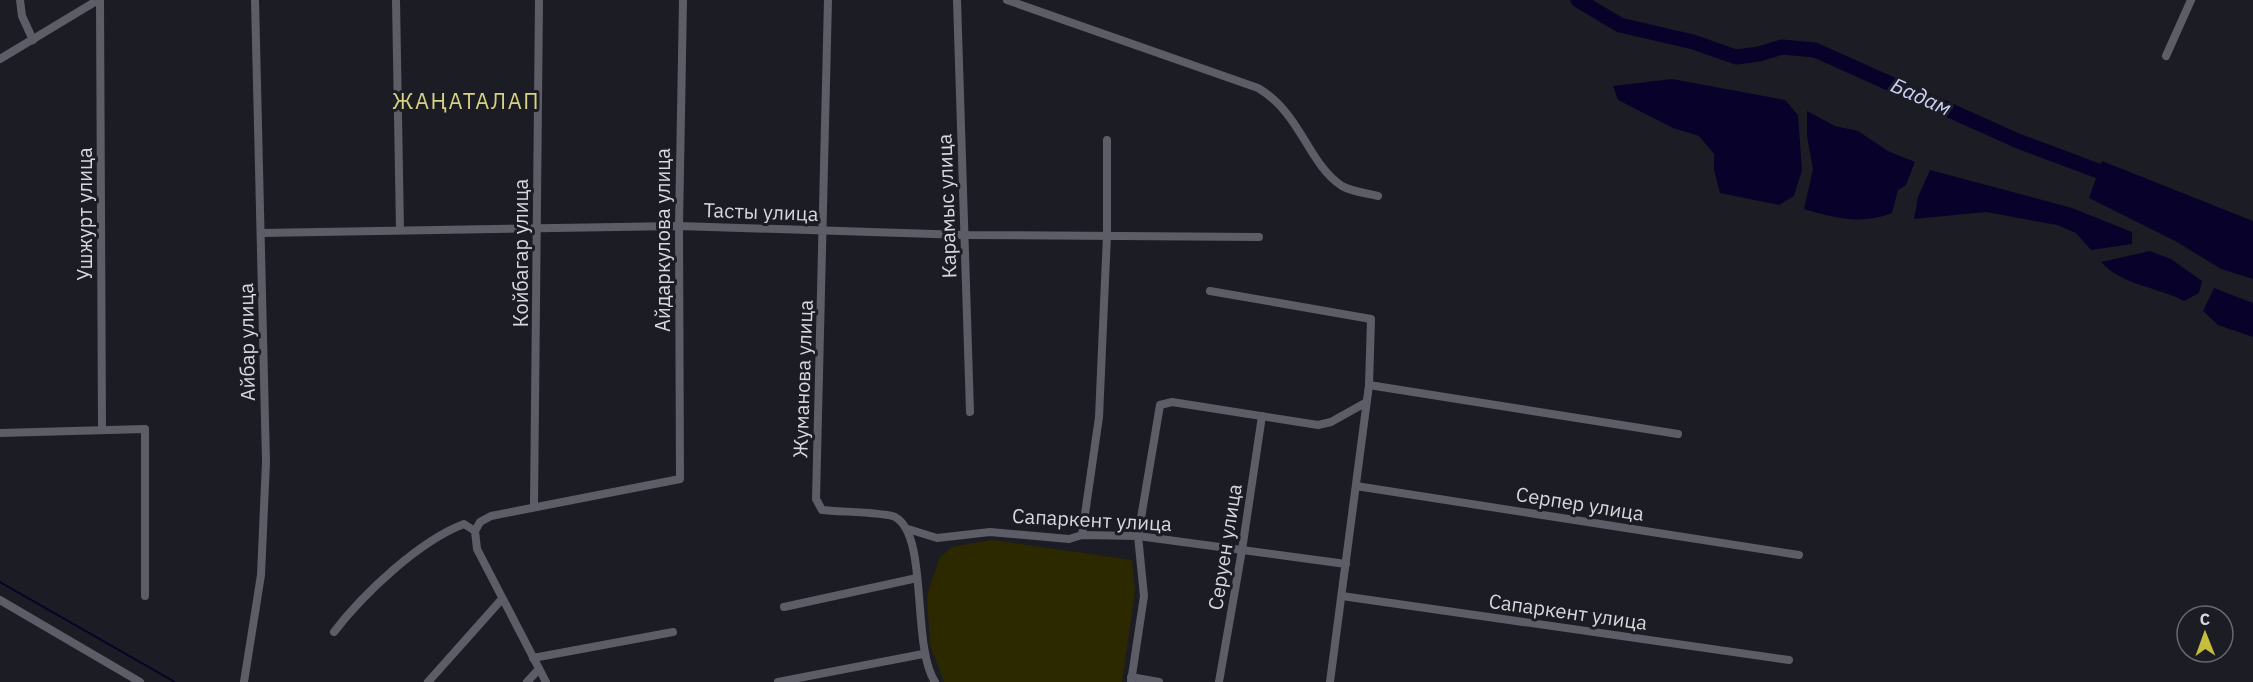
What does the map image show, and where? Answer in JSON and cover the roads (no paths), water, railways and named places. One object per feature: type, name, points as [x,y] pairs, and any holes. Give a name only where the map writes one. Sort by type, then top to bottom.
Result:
[{"type":"street","points":[[20,0],[22,16],[33,40]]},
{"type":"street","points":[[0,59],[99,0]]},
{"type":"street","name":"Ушжурт улица","points":[[99,0],[102,429]]},
{"type":"street","name":"Айбар улица","points":[[244,682],[261,575],[266,462],[255,0]]},
{"type":"street","points":[[396,0],[400,230]]},
{"type":"street","name":"Койбагар улица","points":[[534,506],[539,0]]},
{"type":"street","name":"Айдаркулова улица","points":[[534,506],[680,479],[679,226],[683,0]]},
{"type":"street","name":"Жуманова улица","points":[[828,0],[816,499],[822,510],[894,516],[908,528]]},
{"type":"street","name":"Карамыс улица","points":[[957,0],[970,412]]},
{"type":"street","points":[[1006,0],[1258,88],[1274,97],[1288,113],[1329,175],[1344,187],[1378,196]]},
{"type":"street","points":[[2166,56],[2191,0]]},
{"type":"street","points":[[1082,535],[1099,417],[1107,235],[1107,140]]},
{"type":"street","name":"Тасты улица","points":[[261,233],[679,226],[965,235],[1259,237]]},
{"type":"street","points":[[1210,291],[1371,319],[1369,385],[1330,682]]},
{"type":"street","points":[[1369,385],[1678,434]]},
{"type":"street","points":[[1159,682],[1131,680],[1144,596],[1138,536],[1160,405],[1172,402],[1318,425],[1331,422],[1365,403]]},
{"type":"street","name":"Серуен улица","points":[[1219,682],[1262,417]]},
{"type":"street","points":[[0,433],[146,429],[145,596]]},
{"type":"street","name":"Серпер улица","points":[[1356,486],[1799,555]]},
{"type":"street","points":[[534,506],[491,516],[480,522],[475,531],[477,549],[546,682]]},
{"type":"street","points":[[334,632],[351,611],[424,545],[465,524],[475,531]]},
{"type":"street","points":[[908,528],[917,578],[923,654],[935,682]]},
{"type":"street","name":"Сапаркент улица","points":[[908,528],[937,538],[990,532],[1069,539],[1082,535],[1138,536],[1346,564]]},
{"type":"street","points":[[784,607],[917,578]]},
{"type":"street","name":"Сапаркент улица","points":[[1342,596],[1789,660]]},
{"type":"street","points":[[428,682],[502,599]]},
{"type":"street","points":[[0,600],[140,682]]},
{"type":"street","points":[[533,658],[673,632]]},
{"type":"street","points":[[778,682],[923,654]]},
{"type":"street","points":[[527,682],[539,669]]},
{"type":"waterway","name":"Бадам","points":[[1578,0],[1620,25],[1693,42],[1736,57],[1759,54],[1782,47],[1815,50],[2018,141],[2117,178]]},
{"type":"waterway","points":[[0,582],[175,682]]},
{"type":"district","name":"ЖАҢАТАЛАП","points":[[466,101]]}]
